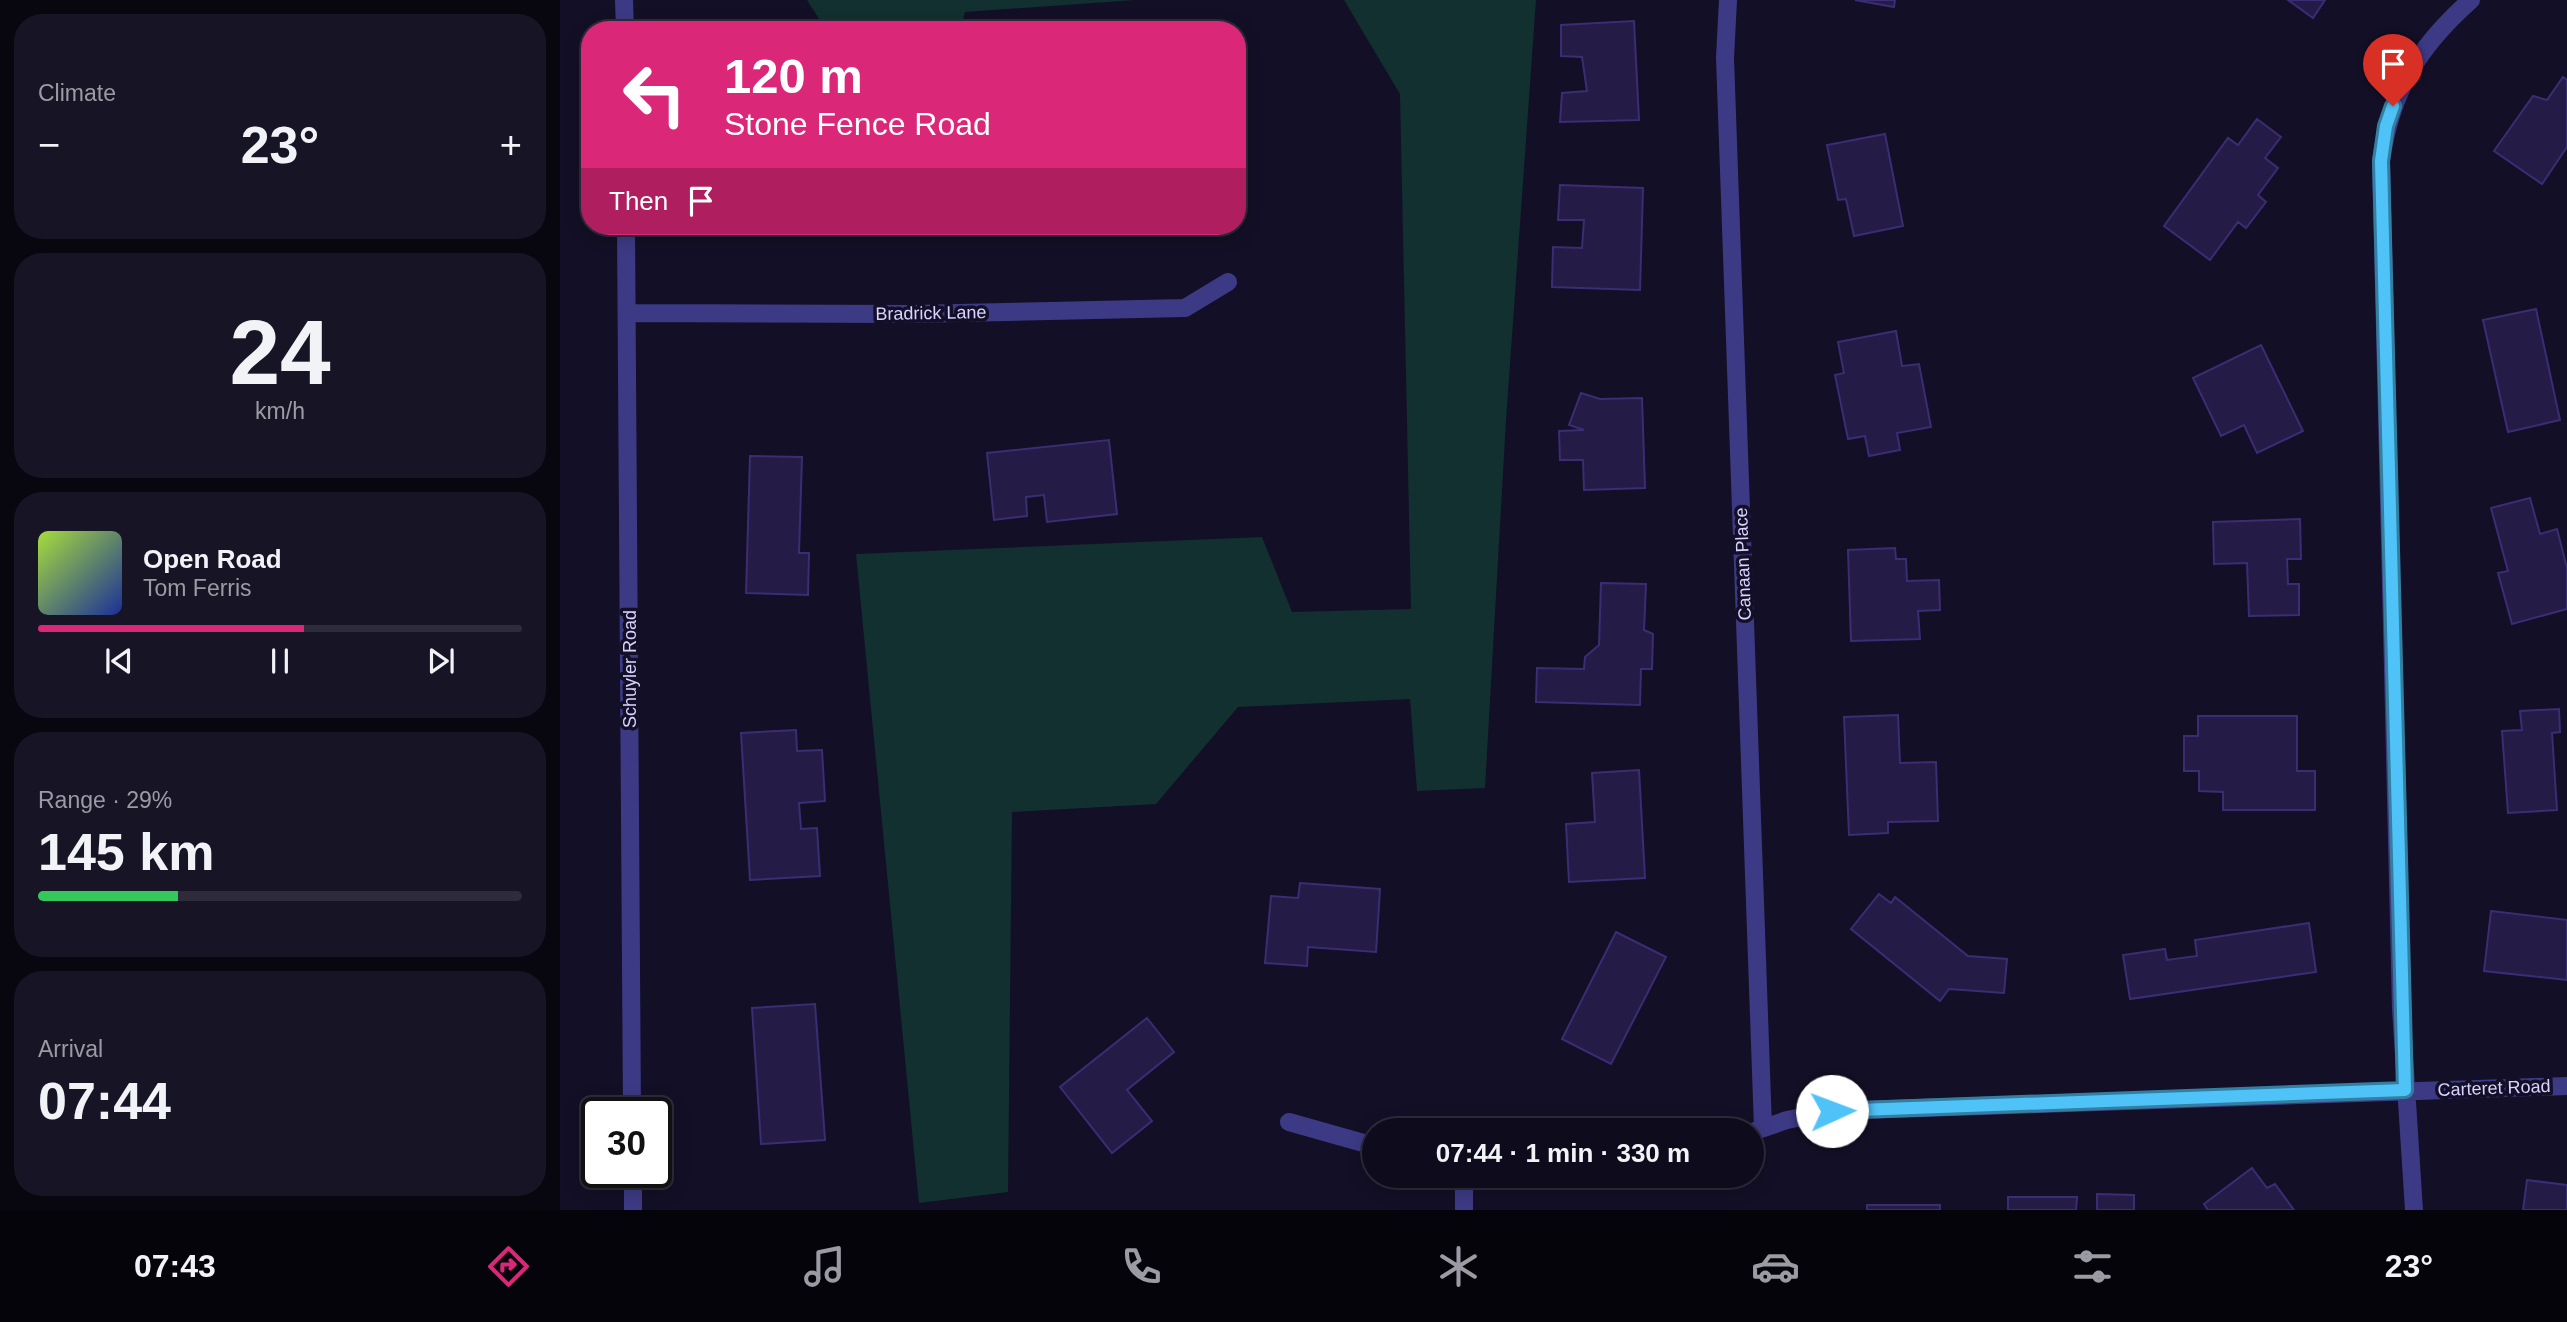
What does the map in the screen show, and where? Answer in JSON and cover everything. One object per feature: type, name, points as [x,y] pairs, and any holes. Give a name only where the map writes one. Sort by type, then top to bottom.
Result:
[{"type":"street","points":[[624,0],[625,21]]},
{"type":"street","name":"Canaan Place","points":[[1728,0],[1725,58],[1758,1118]]},
{"type":"street","points":[[2414,1210],[2405,1090],[2381,161],[2386,126],[2401,86],[2423,49],[2471,0]]},
{"type":"street","name":"Schuyler Road","points":[[626,235],[632,1097]]},
{"type":"street","name":"Bradrick Lane","points":[[627,313],[911,314],[1185,308],[1228,282]]},
{"type":"street","name":"Carteret Road","points":[[1764,1128],[1787,1119],[1832,1111],[2567,1086]]},
{"type":"street","points":[[1289,1122],[1362,1143]]},
{"type":"street","points":[[633,1188],[633,1210]]},
{"type":"street","points":[[1464,1188],[1464,1210]]},
{"type":"green space","points":[[807,0],[1135,0],[965,12],[962,21],[820,21]]},
{"type":"green space","points":[[1344,0],[1536,0],[1506,420],[1485,788],[1417,791],[1410,699],[1238,707],[1156,804],[1012,812],[1008,1192],[919,1203],[856,554],[1262,537],[1292,612],[1411,609],[1400,94]]},
{"type":"building","points":[[1855,0],[1895,0],[1894,7]]},
{"type":"building","points":[[2288,0],[2325,0],[2313,18]]},
{"type":"building","points":[[1634,21],[1639,120],[1560,122],[1562,93],[1587,91],[1582,57],[1561,56],[1561,25]]},
{"type":"building","points":[[2563,77],[2567,80],[2567,147],[2542,184],[2494,151],[2533,96],[2547,100]]},
{"type":"building","points":[[2257,119],[2281,137],[2265,158],[2278,168],[2258,195],[2266,202],[2246,228],[2238,222],[2210,260],[2164,226],[2228,138],[2238,145]]},
{"type":"building","points":[[1885,134],[1903,226],[1854,236],[1846,199],[1838,200],[1827,145]]},
{"type":"building","points":[[1560,185],[1643,188],[1640,290],[1552,287],[1553,247],[1582,248],[1584,220],[1558,220]]},
{"type":"building","points":[[2536,309],[2560,420],[2508,432],[2483,320]]},
{"type":"building","points":[[1896,331],[1902,366],[1919,364],[1931,427],[1897,433],[1900,450],[1869,456],[1865,436],[1848,439],[1835,375],[1844,373],[1838,342]]},
{"type":"building","points":[[2261,345],[2303,431],[2257,453],[2244,425],[2221,436],[2193,378]]},
{"type":"building","points":[[1581,393],[1600,399],[1642,398],[1645,488],[1584,490],[1583,460],[1560,460],[1559,431],[1584,430],[1569,425]]},
{"type":"building","points":[[1109,440],[1117,514],[1047,522],[1044,495],[1026,497],[1027,516],[994,520],[987,453]]},
{"type":"building","points":[[750,456],[802,457],[799,553],[809,553],[808,595],[746,593]]},
{"type":"building","points":[[2530,498],[2540,534],[2557,529],[2567,568],[2567,609],[2512,624],[2498,573],[2508,571],[2491,508]]},
{"type":"building","points":[[2300,519],[2301,559],[2287,559],[2288,584],[2299,584],[2299,615],[2249,616],[2247,563],[2214,564],[2213,522]]},
{"type":"building","points":[[1895,548],[1896,559],[1906,559],[1907,581],[1939,580],[1940,610],[1918,611],[1920,639],[1851,641],[1848,550]]},
{"type":"building","points":[[1601,583],[1646,584],[1644,630],[1653,634],[1652,669],[1641,669],[1640,705],[1536,702],[1537,668],[1584,669],[1585,657],[1599,645]]},
{"type":"building","points":[[2559,709],[2560,732],[2552,733],[2557,810],[2508,813],[2502,731],[2522,730],[2520,711]]},
{"type":"building","points":[[1898,715],[1900,763],[1936,762],[1938,821],[1888,822],[1888,833],[1849,835],[1844,717]]},
{"type":"building","points":[[2198,716],[2297,716],[2297,771],[2315,771],[2315,810],[2223,810],[2223,792],[2199,791],[2199,771],[2184,771],[2184,736],[2198,736]]},
{"type":"building","points":[[796,730],[797,751],[822,750],[825,801],[799,803],[801,829],[817,828],[820,876],[750,880],[741,733]]},
{"type":"building","points":[[1639,770],[1645,878],[1569,882],[1566,824],[1595,822],[1592,773]]},
{"type":"building","points":[[1300,883],[1380,889],[1376,952],[1308,947],[1307,966],[1265,963],[1271,896],[1298,898]]},
{"type":"building","points":[[1879,894],[1891,903],[1895,897],[1968,956],[2007,959],[2004,993],[1949,989],[1940,1001],[1851,929]]},
{"type":"building","points":[[2491,911],[2567,920],[2567,980],[2484,971]]},
{"type":"building","points":[[2309,923],[2316,972],[2130,999],[2123,955],[2165,949],[2167,960],[2197,956],[2195,940]]},
{"type":"building","points":[[1616,932],[1666,957],[1611,1064],[1562,1039]]},
{"type":"building","points":[[815,1004],[825,1140],[761,1144],[752,1008]]},
{"type":"building","points":[[1147,1018],[1174,1052],[1127,1090],[1152,1121],[1112,1153],[1060,1087]]},
{"type":"building","points":[[2252,1168],[2267,1188],[2275,1184],[2294,1210],[2208,1210],[2204,1204]]},
{"type":"building","points":[[2527,1180],[2567,1185],[2567,1210],[2523,1210]]},
{"type":"building","points":[[2097,1194],[2134,1195],[2134,1210],[2097,1210]]},
{"type":"building","points":[[2008,1197],[2077,1197],[2076,1210],[2008,1210]]},
{"type":"building","points":[[1867,1205],[1940,1205],[1940,1210],[1867,1210]]},
{"type":"route","points":[[1832,1111],[2405,1090],[2381,161],[2386,126],[2393,106]]}]
